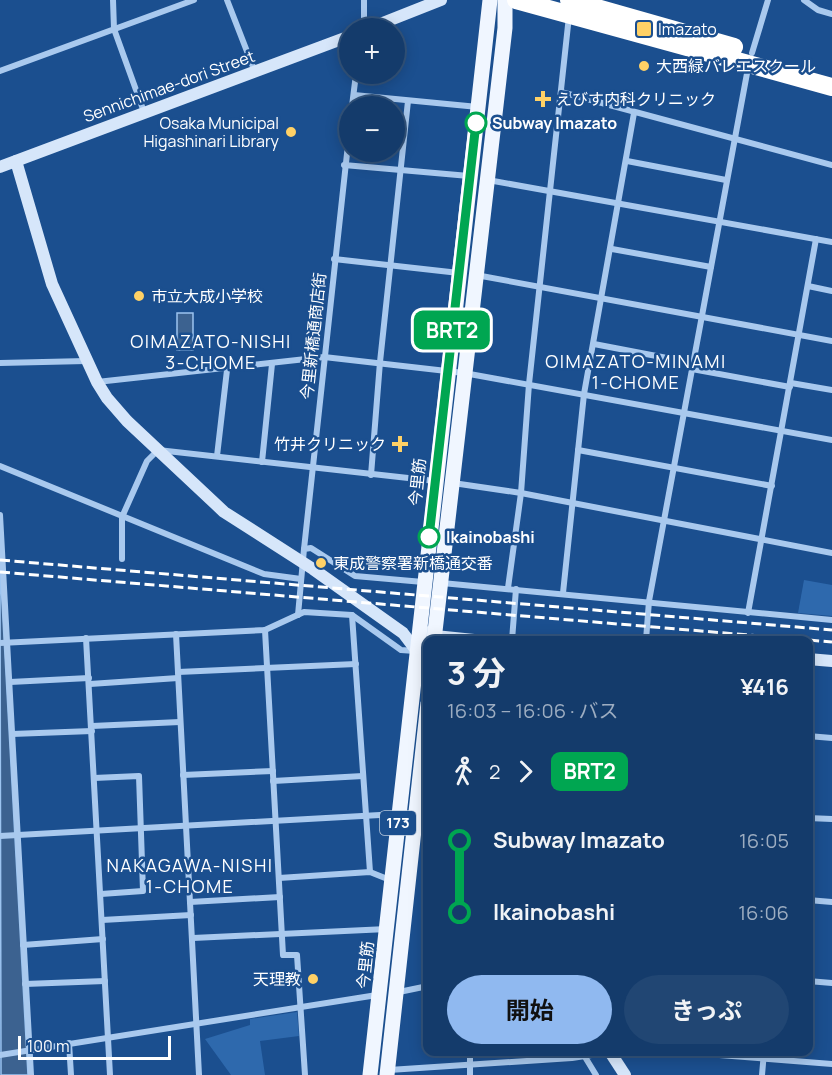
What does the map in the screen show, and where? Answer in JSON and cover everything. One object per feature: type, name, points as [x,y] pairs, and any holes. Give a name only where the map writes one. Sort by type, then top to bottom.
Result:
[{"type":"highway","points":[[516,0],[570,4],[751,58],[832,87]]},
{"type":"highway","points":[[751,58],[832,75]]},
{"type":"main road","name":"今里筋","points":[[370,1075],[490,0]]},
{"type":"main road","points":[[435,636],[505,28],[505,0]]},
{"type":"main road","name":"173","points":[[388,1073],[401,991],[423,782]]},
{"type":"street","points":[[112,0],[114,29],[144,112]]},
{"type":"street","points":[[0,70],[194,0]]},
{"type":"street","points":[[228,0],[255,72]]},
{"type":"street","points":[[364,0],[364,18]]},
{"type":"street","points":[[395,18],[441,0]]},
{"type":"street","points":[[646,636],[649,601],[720,221],[733,138],[751,58],[767,2],[758,0]]},
{"type":"street","points":[[804,0],[818,10],[832,14]]},
{"type":"street","points":[[508,588],[521,493],[529,384],[570,4]]},
{"type":"street","name":"Sennichimae-dori Street","points":[[0,167],[339,40]]},
{"type":"street","points":[[355,84],[354,95],[478,107]]},
{"type":"street","points":[[561,92],[832,165]]},
{"type":"street","points":[[371,475],[380,362],[408,101]]},
{"type":"street","points":[[563,593],[584,394],[612,249],[634,113]]},
{"type":"street","points":[[16,161],[52,284],[97,382],[127,421],[224,512],[303,556],[403,633],[423,660]]},
{"type":"street","points":[[627,161],[726,180]]},
{"type":"street","name":"今里新橋通商店街","points":[[298,615],[344,162]]},
{"type":"street","points":[[344,165],[471,176]]},
{"type":"street","points":[[487,180],[620,202],[832,242]]},
{"type":"street","points":[[748,613],[816,239]]},
{"type":"street","points":[[612,249],[711,267]]},
{"type":"street","points":[[334,259],[459,273]]},
{"type":"street","points":[[476,275],[832,340]]},
{"type":"street","points":[[808,286],[832,291]]},
{"type":"street","points":[[594,344],[790,386],[832,390]]},
{"type":"street","points":[[97,382],[227,370],[324,357],[448,370],[685,411],[832,440]]},
{"type":"street","points":[[0,363],[87,361]]},
{"type":"street","points":[[262,462],[272,364]]},
{"type":"street","points":[[217,456],[227,370]]},
{"type":"street","points":[[158,450],[436,481]]},
{"type":"street","points":[[122,559],[122,517],[147,461],[158,450]]},
{"type":"street","points":[[578,450],[675,466],[772,486]]},
{"type":"street","points":[[0,466],[264,574],[301,579]]},
{"type":"street","points":[[452,483],[521,493],[832,553]]},
{"type":"street","points":[[0,515],[4,643],[10,682],[31,1075]]},
{"type":"street","points":[[303,556],[310,548],[355,576],[424,583]]},
{"type":"street","points":[[441,583],[832,620]]},
{"type":"street","points":[[512,636],[516,589]]},
{"type":"street","points":[[4,643],[265,630],[304,612],[352,615],[401,650],[416,651]]},
{"type":"street","points":[[352,615],[370,872]]},
{"type":"street","points":[[419,625],[433,636]]},
{"type":"street","points":[[265,630],[283,955],[297,955],[305,1075]]},
{"type":"street","points":[[176,634],[199,1075]]},
{"type":"street","points":[[86,638],[111,1075]]},
{"type":"street","points":[[813,659],[832,661]]},
{"type":"street","points":[[10,682],[89,681],[356,664]]},
{"type":"street","points":[[12,734],[180,722]]},
{"type":"street","points":[[813,736],[832,738]]},
{"type":"street","points":[[183,775],[273,771]]},
{"type":"street","points":[[94,778],[140,776],[143,891],[101,894]]},
{"type":"street","points":[[273,781],[363,776]]},
{"type":"street","points":[[0,836],[141,826],[399,814]]},
{"type":"street","points":[[813,818],[832,819]]},
{"type":"street","points":[[279,878],[370,872],[392,881]]},
{"type":"street","points":[[190,902],[280,897]]},
{"type":"street","points":[[813,900],[832,902]]},
{"type":"street","points":[[102,920],[191,915]]},
{"type":"street","points":[[193,938],[387,929]]},
{"type":"street","points":[[23,945],[103,939]]},
{"type":"street","points":[[25,984],[105,981]]},
{"type":"street","points":[[813,981],[832,983]]},
{"type":"street","points":[[0,1055],[423,987]]},
{"type":"street","points":[[69,1043],[71,1075]]},
{"type":"street","points":[[470,1056],[471,1075]]},
{"type":"street","points":[[388,1073],[564,1056]]},
{"type":"street","points":[[584,1056],[596,1075]]},
{"type":"street","points":[[613,1056],[625,1075]]},
{"type":"street","points":[[762,1075],[764,1056]]},
{"type":"street","points":[[772,1056],[832,1064]]},
{"type":"shaded area","points":[[177,313],[193,313],[193,350],[177,350]]},
{"type":"shaded area","points":[[0,565],[28,1075],[1,1075]]},
{"type":"shaded area","points":[[804,580],[832,585],[832,616],[798,613]]},
{"type":"shaded area","points":[[297,1012],[299,1036],[260,1041],[265,1075],[231,1075],[205,1039],[250,1025],[250,1019]]},
{"type":"railway","points":[[0,560],[832,630]]},
{"type":"railway","points":[[0,572],[761,636]]},
{"type":"railway","points":[[813,640],[832,642]]},
{"type":"bus line","name":"BRT2","points":[[429,537],[476,123]]},
{"type":"place","name":"Imazato","points":[[644,29]]},
{"type":"place","name":"大西緑バレエスクール","points":[[644,66]]},
{"type":"place","name":"えびす内科クリニック","points":[[543,99]]},
{"type":"place","name":"Subway Imazato","points":[[476,123]]},
{"type":"place","name":"Osaka Municipal Higashinari Library","points":[[291,132]]},
{"type":"place","name":"市立大成小学校","points":[[139,296]]},
{"type":"place","name":"竹井クリニック","points":[[400,444]]},
{"type":"place","name":"Ikainobashi","points":[[429,537]]},
{"type":"place","name":"東成警察署新橋通交番","points":[[321,563]]},
{"type":"place","name":"天理教","points":[[313,979]]},
{"type":"district","name":"OIMAZATO-NISHI 3-CHOME","points":[[211,352]]},
{"type":"district","name":"OIMAZATO-MINAMI 1-CHOME","points":[[636,372]]},
{"type":"district","name":"NAKAGAWA-NISHI 1-CHOME","points":[[190,876]]}]
